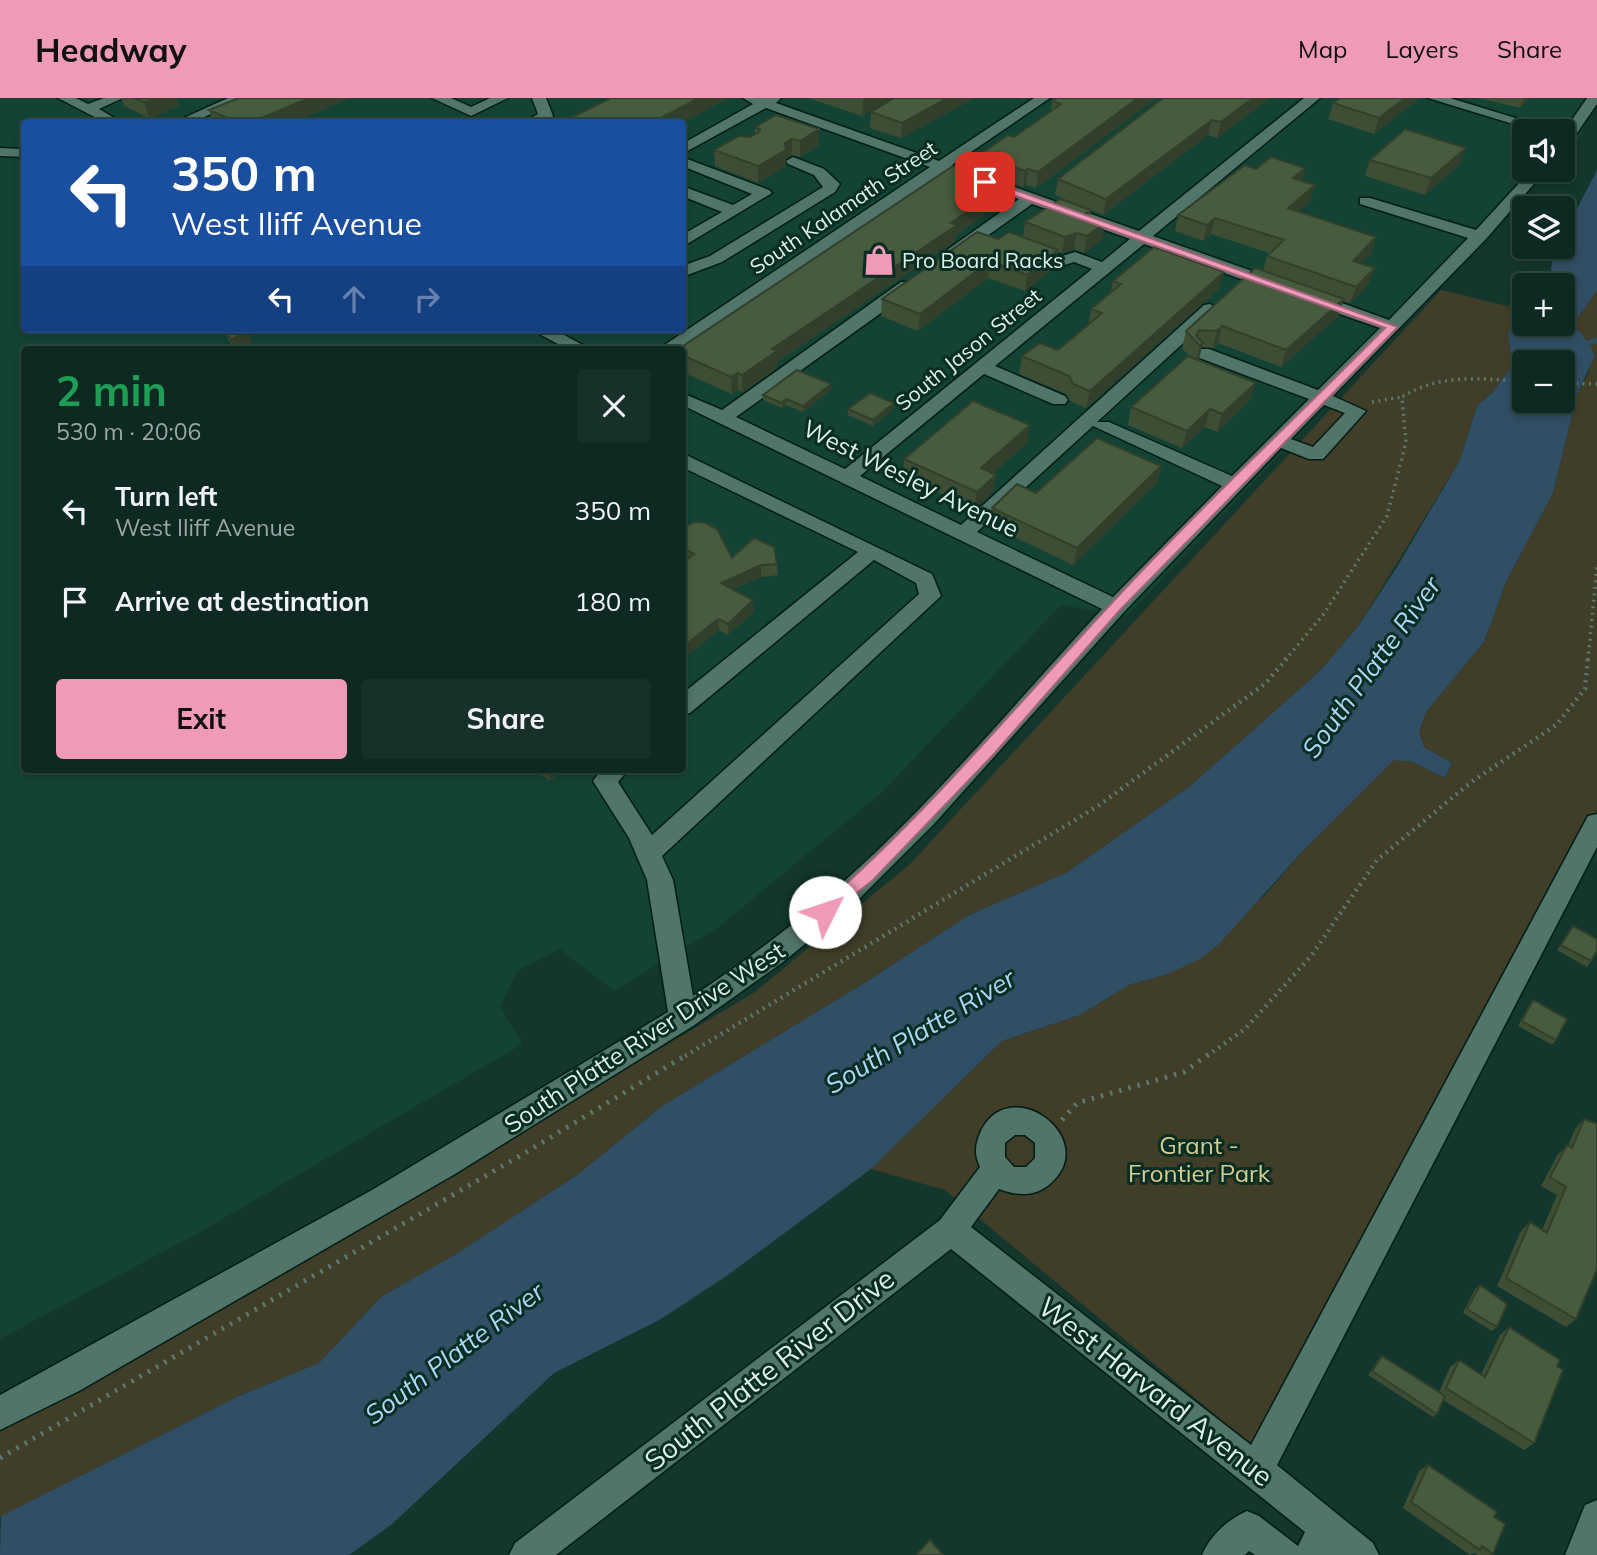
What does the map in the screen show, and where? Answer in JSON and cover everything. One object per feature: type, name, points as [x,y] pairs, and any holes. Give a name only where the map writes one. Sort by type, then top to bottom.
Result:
[{"type":"street","points":[[88,109],[116,98]]},
{"type":"street","points":[[189,119],[240,98]]},
{"type":"street","points":[[439,98],[471,111],[500,98]]},
{"type":"street","points":[[539,98],[546,116],[539,119]]},
{"type":"street","name":"South Kalamath Street","points":[[672,346],[1043,98]]},
{"type":"street","name":"South Jason Street","points":[[847,477],[1313,98]]},
{"type":"street","points":[[1435,98],[1512,120]]},
{"type":"street","points":[[1575,124],[1594,98]]},
{"type":"street","points":[[71,99],[108,119]]},
{"type":"street","points":[[686,148],[763,100],[854,130],[941,166],[1393,327]]},
{"type":"street","points":[[1455,119],[1512,135]]},
{"type":"street","points":[[0,152],[21,153]]},
{"type":"street","points":[[686,165],[716,153]]},
{"type":"street","points":[[1245,153],[1269,160]]},
{"type":"street","points":[[686,270],[727,253],[830,189],[832,184],[826,177],[793,161]]},
{"type":"street","points":[[686,165],[764,193],[686,240]]},
{"type":"street","name":"South Platte River Drive West","points":[[0,1413],[67,1379],[460,1157],[683,1018],[804,931],[867,876],[989,750],[1115,607],[1393,327],[1528,182]]},
{"type":"street","points":[[939,263],[1055,185]]},
{"type":"street","points":[[686,192],[734,211]]},
{"type":"street","points":[[1364,201],[1480,236]]},
{"type":"street","points":[[1009,242],[1062,261],[1075,257],[1104,268]]},
{"type":"street","points":[[964,533],[1247,276]]},
{"type":"street","points":[[724,417],[916,279]]},
{"type":"street","points":[[547,333],[575,346]]},
{"type":"street","points":[[564,341],[577,333]]},
{"type":"street","points":[[1203,353],[1357,411],[1316,455],[1280,441]]},
{"type":"street","points":[[982,367],[1059,400]]},
{"type":"street","name":"West Wesley Avenue","points":[[686,400],[1115,607]]},
{"type":"street","points":[[1102,426],[1237,485]]},
{"type":"street","points":[[648,853],[930,596],[925,579],[686,461]]},
{"type":"street","points":[[686,704],[872,551]]},
{"type":"street","points":[[613,773],[604,782],[639,834],[660,880],[683,1018]]},
{"type":"street","points":[[1256,1470],[1597,823]]},
{"type":"street","points":[[1020,1122],[1039,1129],[1046,1137],[1052,1156],[1044,1173],[1036,1178],[1015,1180],[997,1168],[989,1150],[994,1133],[1001,1126],[1020,1122]]},
{"type":"street","name":"South Platte River Drive","points":[[527,1555],[951,1230],[997,1168]]},
{"type":"street","name":"West Harvard Avenue","points":[[951,1230],[1256,1470],[1319,1541],[1361,1555]]},
{"type":"street","points":[[1583,1555],[1597,1517]]},
{"type":"street","points":[[1220,1555],[1247,1528],[1283,1555]]},
{"type":"path","points":[[1456,379],[1512,381]]},
{"type":"path","points":[[1575,383],[1597,384]]},
{"type":"path","points":[[1357,411],[1364,403],[1402,397]]},
{"type":"path","points":[[1046,1137],[1077,1103],[1184,1072],[1245,1029],[1311,956],[1377,860],[1470,783],[1556,725],[1585,689],[1597,566]]},
{"type":"shaded area","points":[[0,98],[1597,98],[1575,142],[1575,119],[1512,119],[1512,182],[1538,182],[1524,196],[1512,196],[1512,209],[1127,616],[1061,605],[880,794],[720,926],[614,991],[560,949],[517,971],[500,1007],[523,1044],[200,1232],[0,1339]]},
{"type":"green space","points":[[1441,290],[1512,307],[1508,335],[1512,366],[1493,392],[1477,406],[1460,460],[1359,625],[1320,671],[1190,786],[1066,873],[969,915],[866,982],[662,1106],[577,1175],[456,1254],[381,1297],[319,1363],[241,1395],[0,1517],[0,1428],[464,1166],[755,992],[910,864]]},
{"type":"green space","name":"Grant - Frontier Park","points":[[1597,291],[1597,810],[1254,1447],[945,1190],[871,1169],[1002,1041],[1080,1015],[1129,985],[1168,974],[1265,895],[1301,853],[1394,759],[1413,762],[1445,778],[1452,763],[1424,747],[1419,732],[1426,712],[1484,642],[1506,582],[1553,493],[1573,413],[1575,413],[1577,395],[1589,372],[1583,335],[1575,328],[1575,321]]},
{"type":"water","points":[[1597,170],[1597,291],[1575,321],[1575,273],[1551,273],[1554,259],[1575,259],[1575,213]]},
{"type":"water","points":[[1512,322],[1512,336],[1575,336],[1575,328],[1583,335],[1595,355],[1575,403],[1575,350],[1512,350],[1512,366],[1508,335]]},
{"type":"water","name":"South Platte River","points":[[1512,366],[1512,413],[1573,413],[1553,493],[1506,582],[1484,642],[1426,712],[1419,732],[1424,747],[1452,763],[1445,778],[1413,762],[1394,760],[1301,853],[1219,944],[1200,959],[1168,974],[1129,985],[1080,1015],[1002,1041],[871,1169],[728,1275],[661,1319],[554,1373],[391,1525],[349,1555],[0,1555],[1,1516],[241,1395],[319,1363],[381,1297],[456,1254],[577,1175],[662,1106],[866,982],[969,915],[1066,873],[1190,786],[1320,671],[1359,625],[1397,567],[1460,460],[1477,406],[1493,392]]},
{"type":"building","points":[[134,98],[155,98],[144,102]]},
{"type":"building","points":[[239,98],[309,98],[259,119],[230,119],[209,110]]},
{"type":"building","points":[[611,98],[699,98],[659,119],[568,119]]},
{"type":"building","points":[[894,98],[947,98],[902,123],[871,112]]},
{"type":"building","points":[[1057,98],[1138,98],[1038,172],[1028,169],[1025,171],[979,155],[1008,135],[1014,137],[1061,104],[1052,101]]},
{"type":"building","points":[[1163,98],[1253,98],[1221,122],[1212,120],[1106,199],[1058,179]]},
{"type":"building","points":[[1340,98],[1405,98],[1379,118],[1333,103]]},
{"type":"building","points":[[776,115],[819,129],[800,141],[792,139],[785,143],[786,150],[758,166],[714,150],[739,136],[750,137],[759,132],[760,129],[755,127]]},
{"type":"building","points":[[1405,129],[1466,148],[1431,178],[1370,160]]},
{"type":"building","points":[[1271,157],[1305,168],[1293,178],[1315,185],[1288,208],[1376,237],[1353,261],[1375,268],[1356,287],[1267,256],[1284,240],[1215,218],[1207,225],[1178,215],[1245,165],[1256,169]]},
{"type":"building","points":[[953,166],[964,166],[1010,182],[951,223],[957,225],[772,349],[777,351],[742,375],[738,373],[731,377],[686,357],[686,346],[683,346]]},
{"type":"building","points":[[1060,199],[1091,210],[1084,215],[1105,223],[1087,236],[1077,233],[1065,237],[1025,222]]},
{"type":"building","points":[[977,232],[998,239],[1009,232],[1058,250],[1027,275],[990,261],[920,314],[882,299]]},
{"type":"building","points":[[1154,247],[1224,272],[1090,391],[1073,384],[1069,376],[1022,356],[1040,343],[1058,350],[1102,313],[1091,309],[1121,284],[1113,281]]},
{"type":"building","points":[[1255,268],[1344,299],[1286,350],[1222,326],[1217,331],[1199,330],[1196,336],[1203,343],[1200,346],[1186,331]]},
{"type":"building","points":[[227,333],[244,333],[231,340]]},
{"type":"building","points":[[1188,356],[1256,383],[1222,414],[1210,409],[1187,431],[1131,407]]},
{"type":"building","points":[[797,370],[831,384],[803,406],[786,399],[782,403],[763,395]]},
{"type":"building","points":[[870,393],[894,403],[873,420],[848,409]]},
{"type":"building","points":[[973,401],[1030,425],[981,468],[996,475],[977,492],[904,459]]},
{"type":"building","points":[[1097,438],[1161,466],[1077,548],[992,508],[1017,484],[1036,493]]},
{"type":"building","points":[[694,522],[706,523],[717,529],[732,558],[754,538],[774,547],[777,564],[761,565],[721,583],[753,600],[728,624],[718,619],[686,645],[686,560],[694,554],[686,550],[686,526]]},
{"type":"building","points":[[1573,926],[1597,939],[1597,951],[1591,961],[1561,945]]},
{"type":"building","points":[[1533,1000],[1567,1019],[1556,1040],[1522,1021]]},
{"type":"building","points":[[1584,1119],[1597,1124],[1597,1269],[1576,1319],[1506,1278],[1530,1222],[1547,1233],[1566,1187],[1550,1177],[1567,1145],[1572,1148]]},
{"type":"building","points":[[1480,1285],[1507,1304],[1497,1327],[1467,1309]]},
{"type":"building","points":[[1509,1327],[1560,1360],[1557,1366],[1563,1370],[1534,1443],[1446,1388],[1459,1360],[1485,1377]]},
{"type":"building","points":[[1382,1356],[1445,1396],[1437,1414],[1372,1371]]},
{"type":"building","points":[[1428,1465],[1497,1512],[1494,1517],[1505,1524],[1493,1554],[1482,1546],[1480,1550],[1411,1502]]},
{"type":"building","points":[[930,1540],[943,1555],[916,1555]]},
{"type":"waterway","points":[[1579,346],[1597,340]]},
{"type":"place","name":"Pro Board Racks","points":[[879,260]]},
{"type":"route","points":[[825,912],[867,876],[989,750],[1115,607],[1393,327],[985,182]]}]
